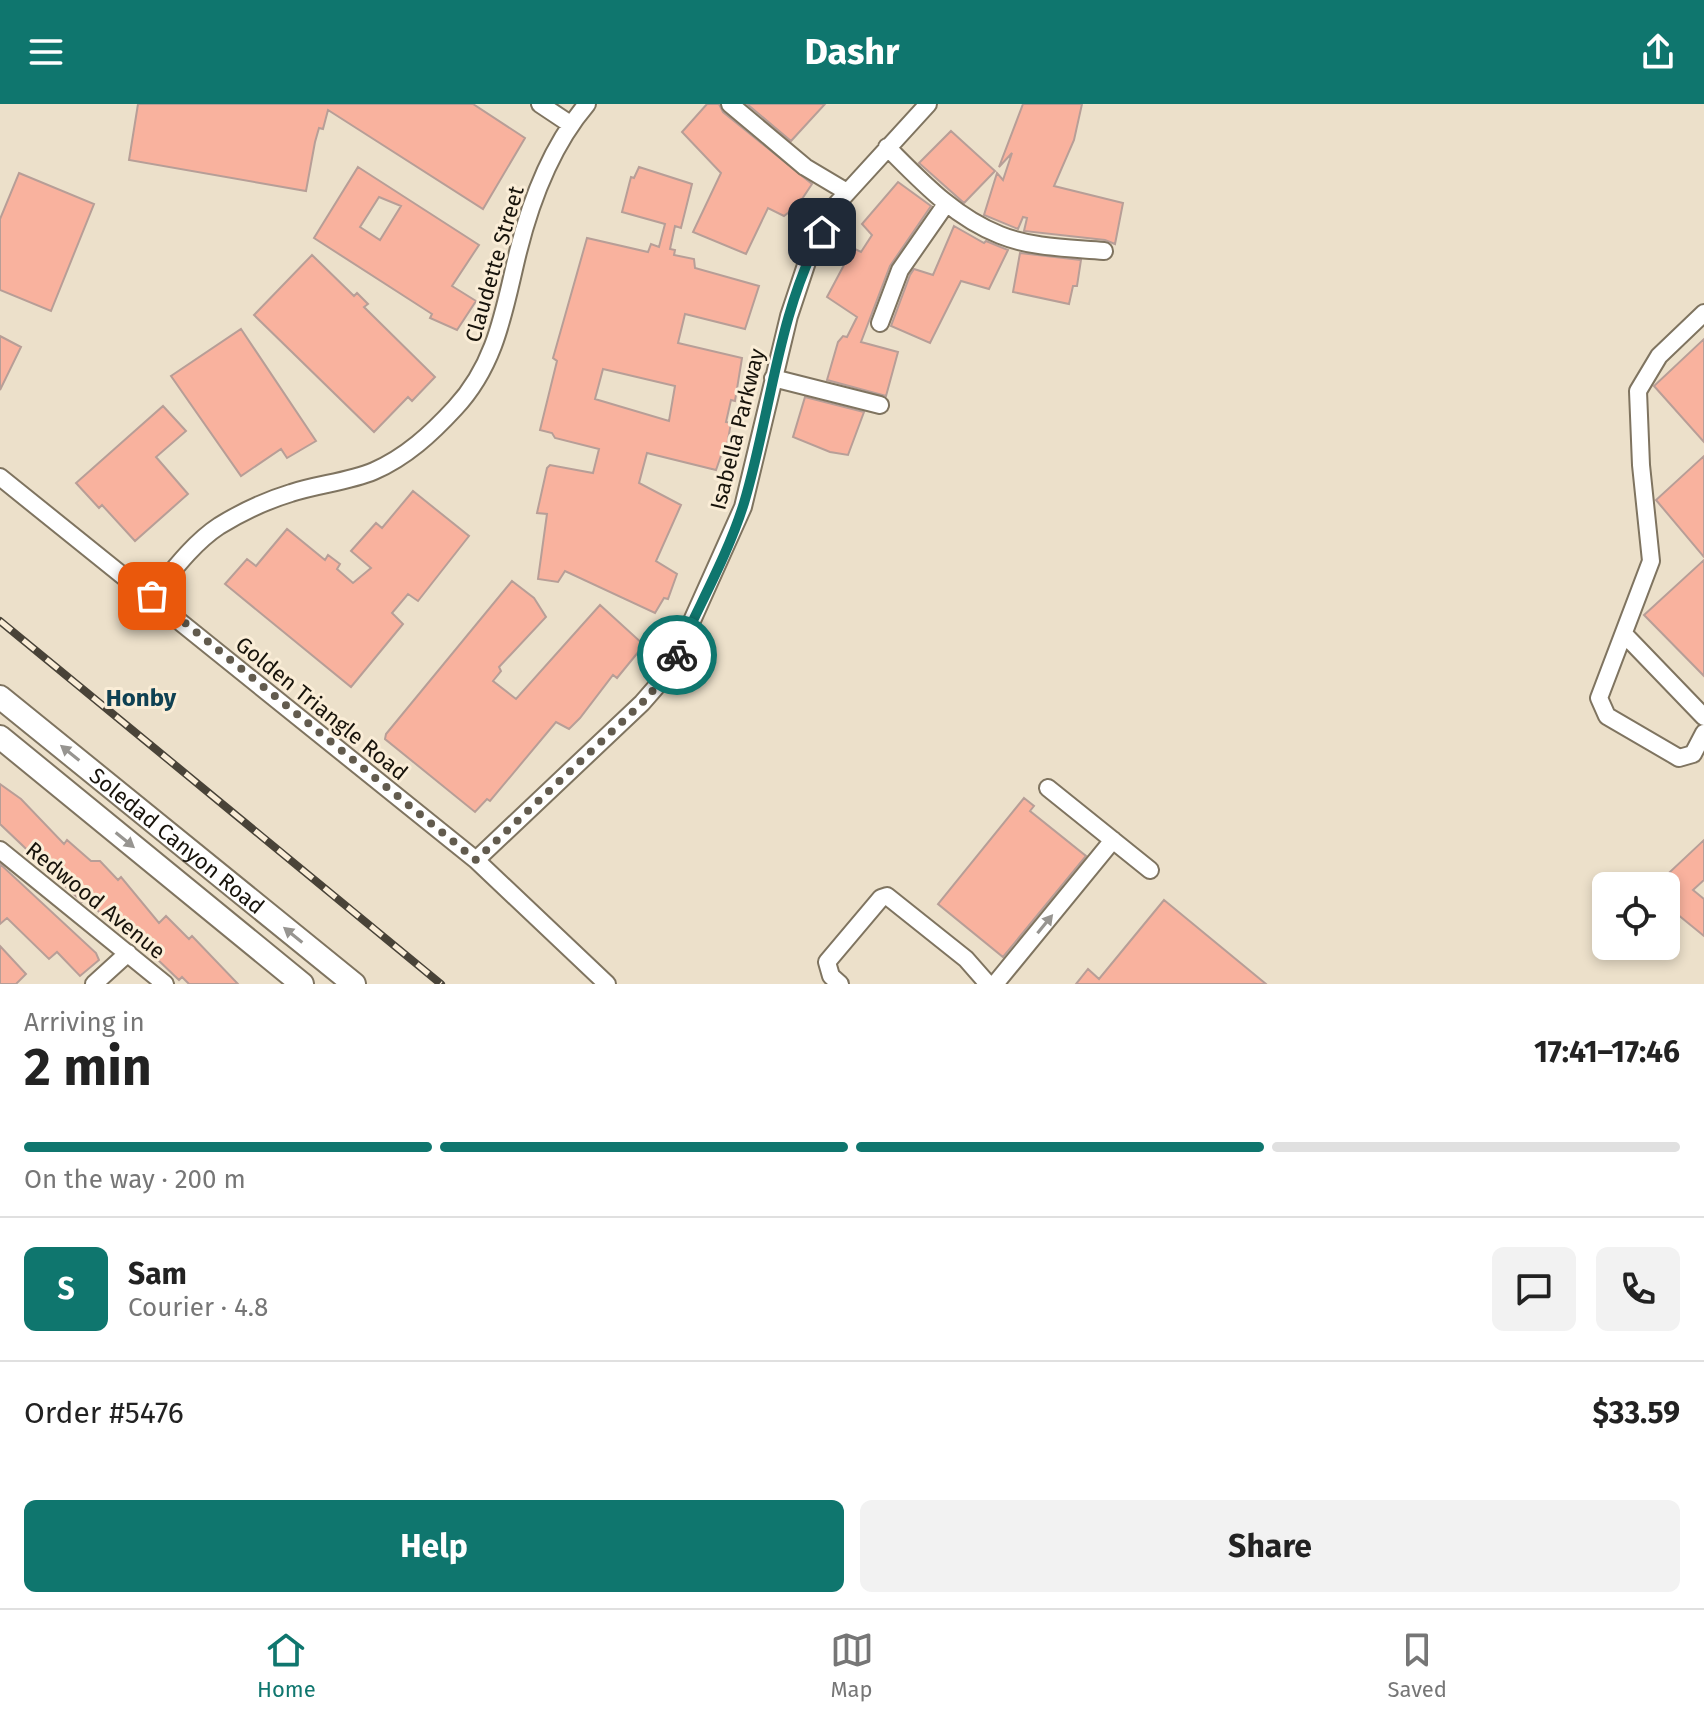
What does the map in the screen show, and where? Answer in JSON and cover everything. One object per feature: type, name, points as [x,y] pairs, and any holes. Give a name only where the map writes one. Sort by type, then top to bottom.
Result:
[{"type":"main road","name":"Soledad Canyon Road","points":[[4,707],[354,984]]},
{"type":"main road","name":"Soledad Canyon Road","points":[[0,737],[302,984]]},
{"type":"street","points":[[540,104],[570,124]]},
{"type":"street","name":"Claudette Street","points":[[152,596],[178,564],[219,526],[289,493],[373,472],[419,444],[458,405],[485,369],[503,320],[518,251],[537,190],[570,124],[587,104]]},
{"type":"street","points":[[730,104],[805,167],[847,192]]},
{"type":"street","name":"Isabella Parkway","points":[[476,860],[642,703],[669,672],[743,507],[773,378],[809,256],[834,207],[922,106]]},
{"type":"street","points":[[887,147],[946,204],[1000,235],[1033,244],[1104,251]]},
{"type":"street","points":[[880,323],[900,270],[946,204]]},
{"type":"street","points":[[1704,313],[1659,356],[1638,391],[1641,465],[1651,561],[1599,698],[1607,716],[1679,758],[1693,754],[1704,733]]},
{"type":"street","points":[[773,378],[880,405]]},
{"type":"street","name":"Golden Triangle Road","points":[[0,477],[152,596],[476,860],[607,984]]},
{"type":"street","points":[[1625,635],[1704,717]]},
{"type":"street","points":[[1048,788],[1150,870]]},
{"type":"street","points":[[840,984],[831,976],[827,962],[881,898],[887,896],[966,959],[985,982],[1113,840]]},
{"type":"street","name":"Redwood Avenue","points":[[0,850],[165,984]]},
{"type":"street","points":[[94,984],[128,953]]},
{"type":"building","points":[[138,104],[473,104],[525,138],[483,209],[328,110],[323,129],[319,128],[315,142],[306,191],[129,160]]},
{"type":"building","points":[[707,104],[719,104],[723,112],[812,184],[798,205],[784,216],[768,208],[746,254],[693,232],[721,173],[682,132]]},
{"type":"building","points":[[747,104],[825,104],[791,141]]},
{"type":"building","points":[[1023,104],[1082,104],[1074,140],[1054,186],[1123,203],[1115,244],[1105,240],[1024,231],[1027,218],[1023,217],[1018,229],[984,215],[997,173],[1003,180],[1012,153],[999,167]]},
{"type":"building","points":[[951,131],[995,171],[964,203],[919,163]]},
{"type":"building","points":[[358,167],[479,245],[452,286],[476,301],[457,330],[430,318],[432,314],[314,238]],"holes":[[[379,197],[401,206],[380,240],[360,227]]]},
{"type":"building","points":[[639,167],[692,184],[681,228],[675,226],[670,249],[675,250],[674,255],[694,259],[695,268],[759,286],[745,329],[685,314],[678,343],[742,358],[735,401],[731,400],[726,422],[731,423],[726,451],[723,450],[716,470],[647,453],[639,483],[681,505],[656,561],[677,574],[668,599],[664,598],[655,613],[565,571],[558,582],[538,579],[547,514],[537,513],[547,468],[550,465],[593,473],[599,449],[555,438],[552,433],[540,430],[557,361],[553,358],[587,238],[648,252],[651,244],[659,247],[665,224],[622,212],[631,177],[634,178]],"holes":[[[603,369],[675,386],[669,421],[595,399]]]},
{"type":"building","points":[[19,173],[94,204],[51,311],[0,290],[0,219]]},
{"type":"building","points":[[898,182],[931,206],[890,266],[861,342],[898,352],[886,396],[827,380],[838,342],[843,336],[847,337],[857,317],[827,297],[853,248],[861,252],[872,235],[862,224]]},
{"type":"building","points":[[954,226],[984,243],[986,241],[1008,250],[989,289],[961,281],[930,343],[891,326],[910,275],[914,269],[933,275]]},
{"type":"building","points":[[1020,253],[1081,260],[1077,286],[1073,286],[1069,304],[1013,292]]},
{"type":"building","points":[[312,255],[354,296],[357,293],[368,304],[364,307],[435,377],[412,401],[408,397],[374,432],[254,315]]},
{"type":"building","points":[[241,329],[316,441],[287,458],[281,449],[241,476],[171,376]]},
{"type":"building","points":[[0,336],[21,347],[0,390]]},
{"type":"building","points":[[1704,339],[1704,442],[1654,386]]},
{"type":"building","points":[[805,397],[864,412],[848,455],[830,452],[793,437]]},
{"type":"building","points":[[163,406],[186,431],[156,457],[188,494],[135,541],[102,505],[99,508],[76,483]]},
{"type":"building","points":[[1704,456],[1704,557],[1656,500]]},
{"type":"building","points":[[413,491],[469,536],[418,601],[408,594],[392,613],[403,624],[351,687],[225,584],[247,559],[256,566],[287,529],[325,560],[328,555],[340,564],[337,569],[353,583],[371,568],[351,551],[376,523],[382,528]]},
{"type":"building","points":[[1704,560],[1704,676],[1644,615]]},
{"type":"building","points":[[512,581],[534,598],[546,617],[499,667],[501,671],[493,681],[516,699],[600,605],[644,645],[617,678],[613,675],[569,729],[556,722],[490,801],[487,799],[475,812],[385,739]]},
{"type":"building","points":[[0,784],[21,799],[64,844],[67,840],[91,861],[100,861],[118,880],[121,877],[159,923],[166,916],[189,939],[192,936],[238,984],[189,984],[182,977],[179,980],[106,910],[101,914],[87,899],[82,902],[0,824]]},
{"type":"building","points":[[1024,798],[1034,806],[1030,811],[1086,856],[1003,957],[938,904]]},
{"type":"building","points":[[1704,840],[1704,880],[1693,890],[1704,899],[1704,936],[1680,916],[1680,872],[1670,872]]},
{"type":"building","points":[[0,864],[96,953],[99,960],[80,976],[57,952],[49,959],[7,918],[0,924]]},
{"type":"building","points":[[1164,900],[1266,984],[1076,984],[1088,969],[1099,979]]},
{"type":"building","points":[[0,946],[26,974],[16,984],[0,984]]},
{"type":"railway","points":[[0,621],[441,984]]},
{"type":"way so far","points":[[152,596],[476,860],[642,703],[669,672],[677,655]]},
{"type":"district","name":"Honby","points":[[141,698]]},
{"type":"route","points":[[677,655],[743,507],[789,316],[809,256],[822,232]]}]
